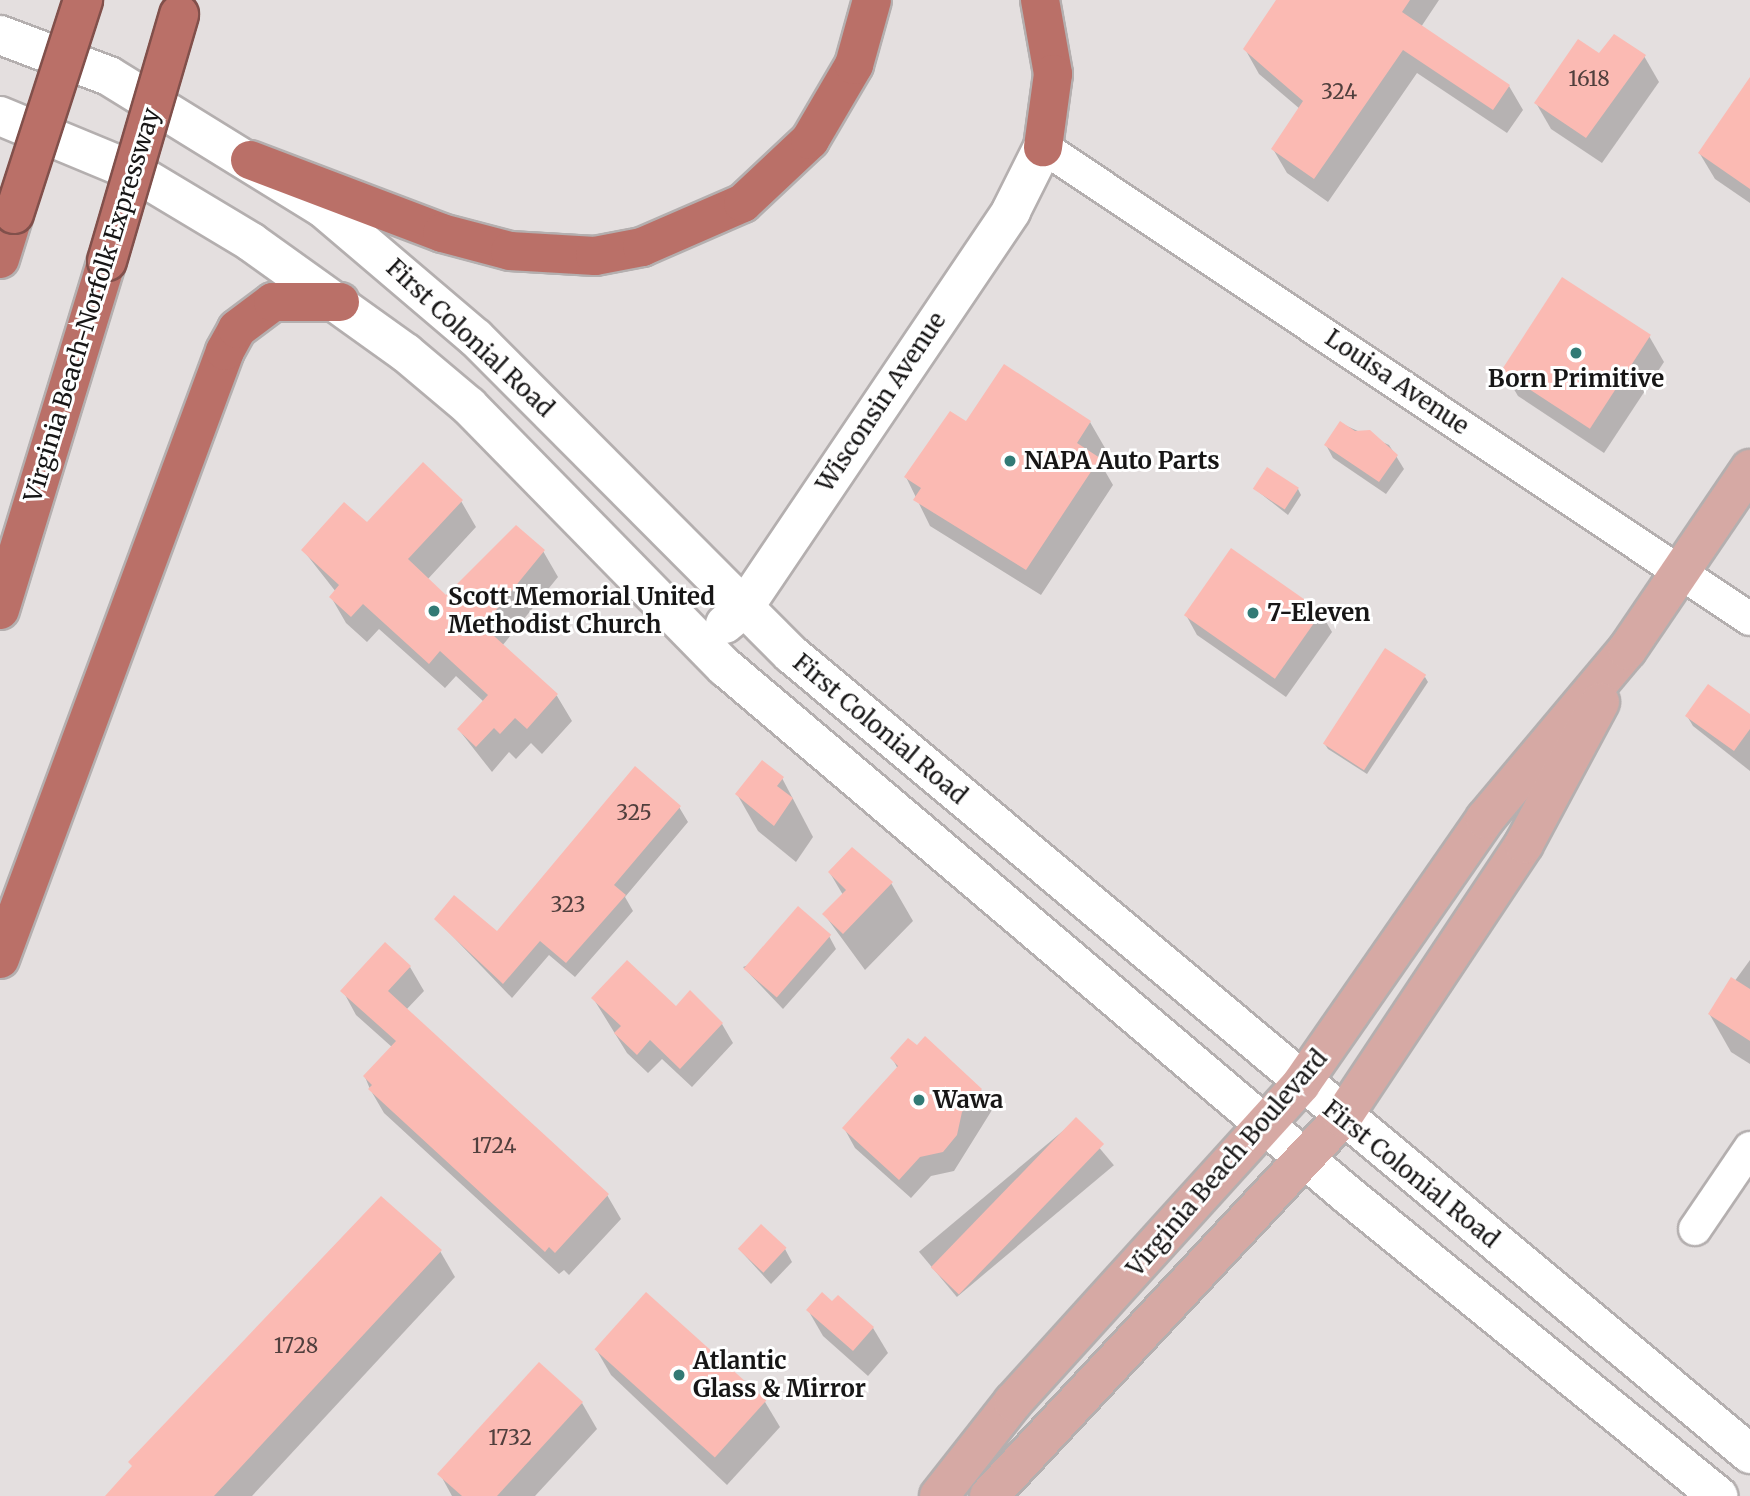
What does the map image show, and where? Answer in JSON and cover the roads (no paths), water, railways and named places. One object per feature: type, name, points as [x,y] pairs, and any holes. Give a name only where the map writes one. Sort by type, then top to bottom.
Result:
[{"type":"highway","points":[[0,260],[83,0]]},
{"type":"highway","points":[[250,160],[442,233],[510,251],[595,257],[642,247],[743,203],[810,140],[854,65],[872,0]]},
{"type":"highway","points":[[1041,0],[1053,74],[1043,147]]},
{"type":"highway","name":"Virginia Beach-Norfolk Expressway","points":[[0,610],[107,261],[181,7]]},
{"type":"highway","points":[[0,959],[225,351],[237,329],[273,302],[341,302]]},
{"type":"main road","name":"First Colonial Road","points":[[0,35],[109,76],[250,160],[323,208],[412,280],[743,609],[1301,1084],[1750,1454]]},
{"type":"main road","name":"First Colonial Road","points":[[0,116],[133,171],[341,302],[469,406],[702,643],[1307,1160],[1718,1496]]},
{"type":"main road","name":"Wisconsin Avenue","points":[[702,643],[743,609],[1011,211],[1043,147]]},
{"type":"main road","name":"Virginia Beach Boulevard","points":[[939,1496],[1019,1395],[1301,1084],[1516,777],[1627,650],[1750,469]]},
{"type":"main road","name":"Virginia Beach Boulevard","points":[[989,1496],[1307,1160],[1342,1118],[1550,801],[1627,650]]},
{"type":"street","name":"Louisa Avenue","points":[[1043,147],[1750,619]]},
{"type":"street","points":[[1695,1229],[1750,1148]]},
{"type":"place","name":"Born Primitive","points":[[1576,353]]},
{"type":"place","name":"NAPA Auto Parts","points":[[1010,461]]},
{"type":"place","name":"Scott Memorial United Methodist Church","points":[[434,611]]},
{"type":"place","name":"7-Eleven","points":[[1253,613]]},
{"type":"place","name":"Wawa","points":[[919,1100]]},
{"type":"place","name":"Atlantic Glass & Mirror","points":[[679,1375]]}]
